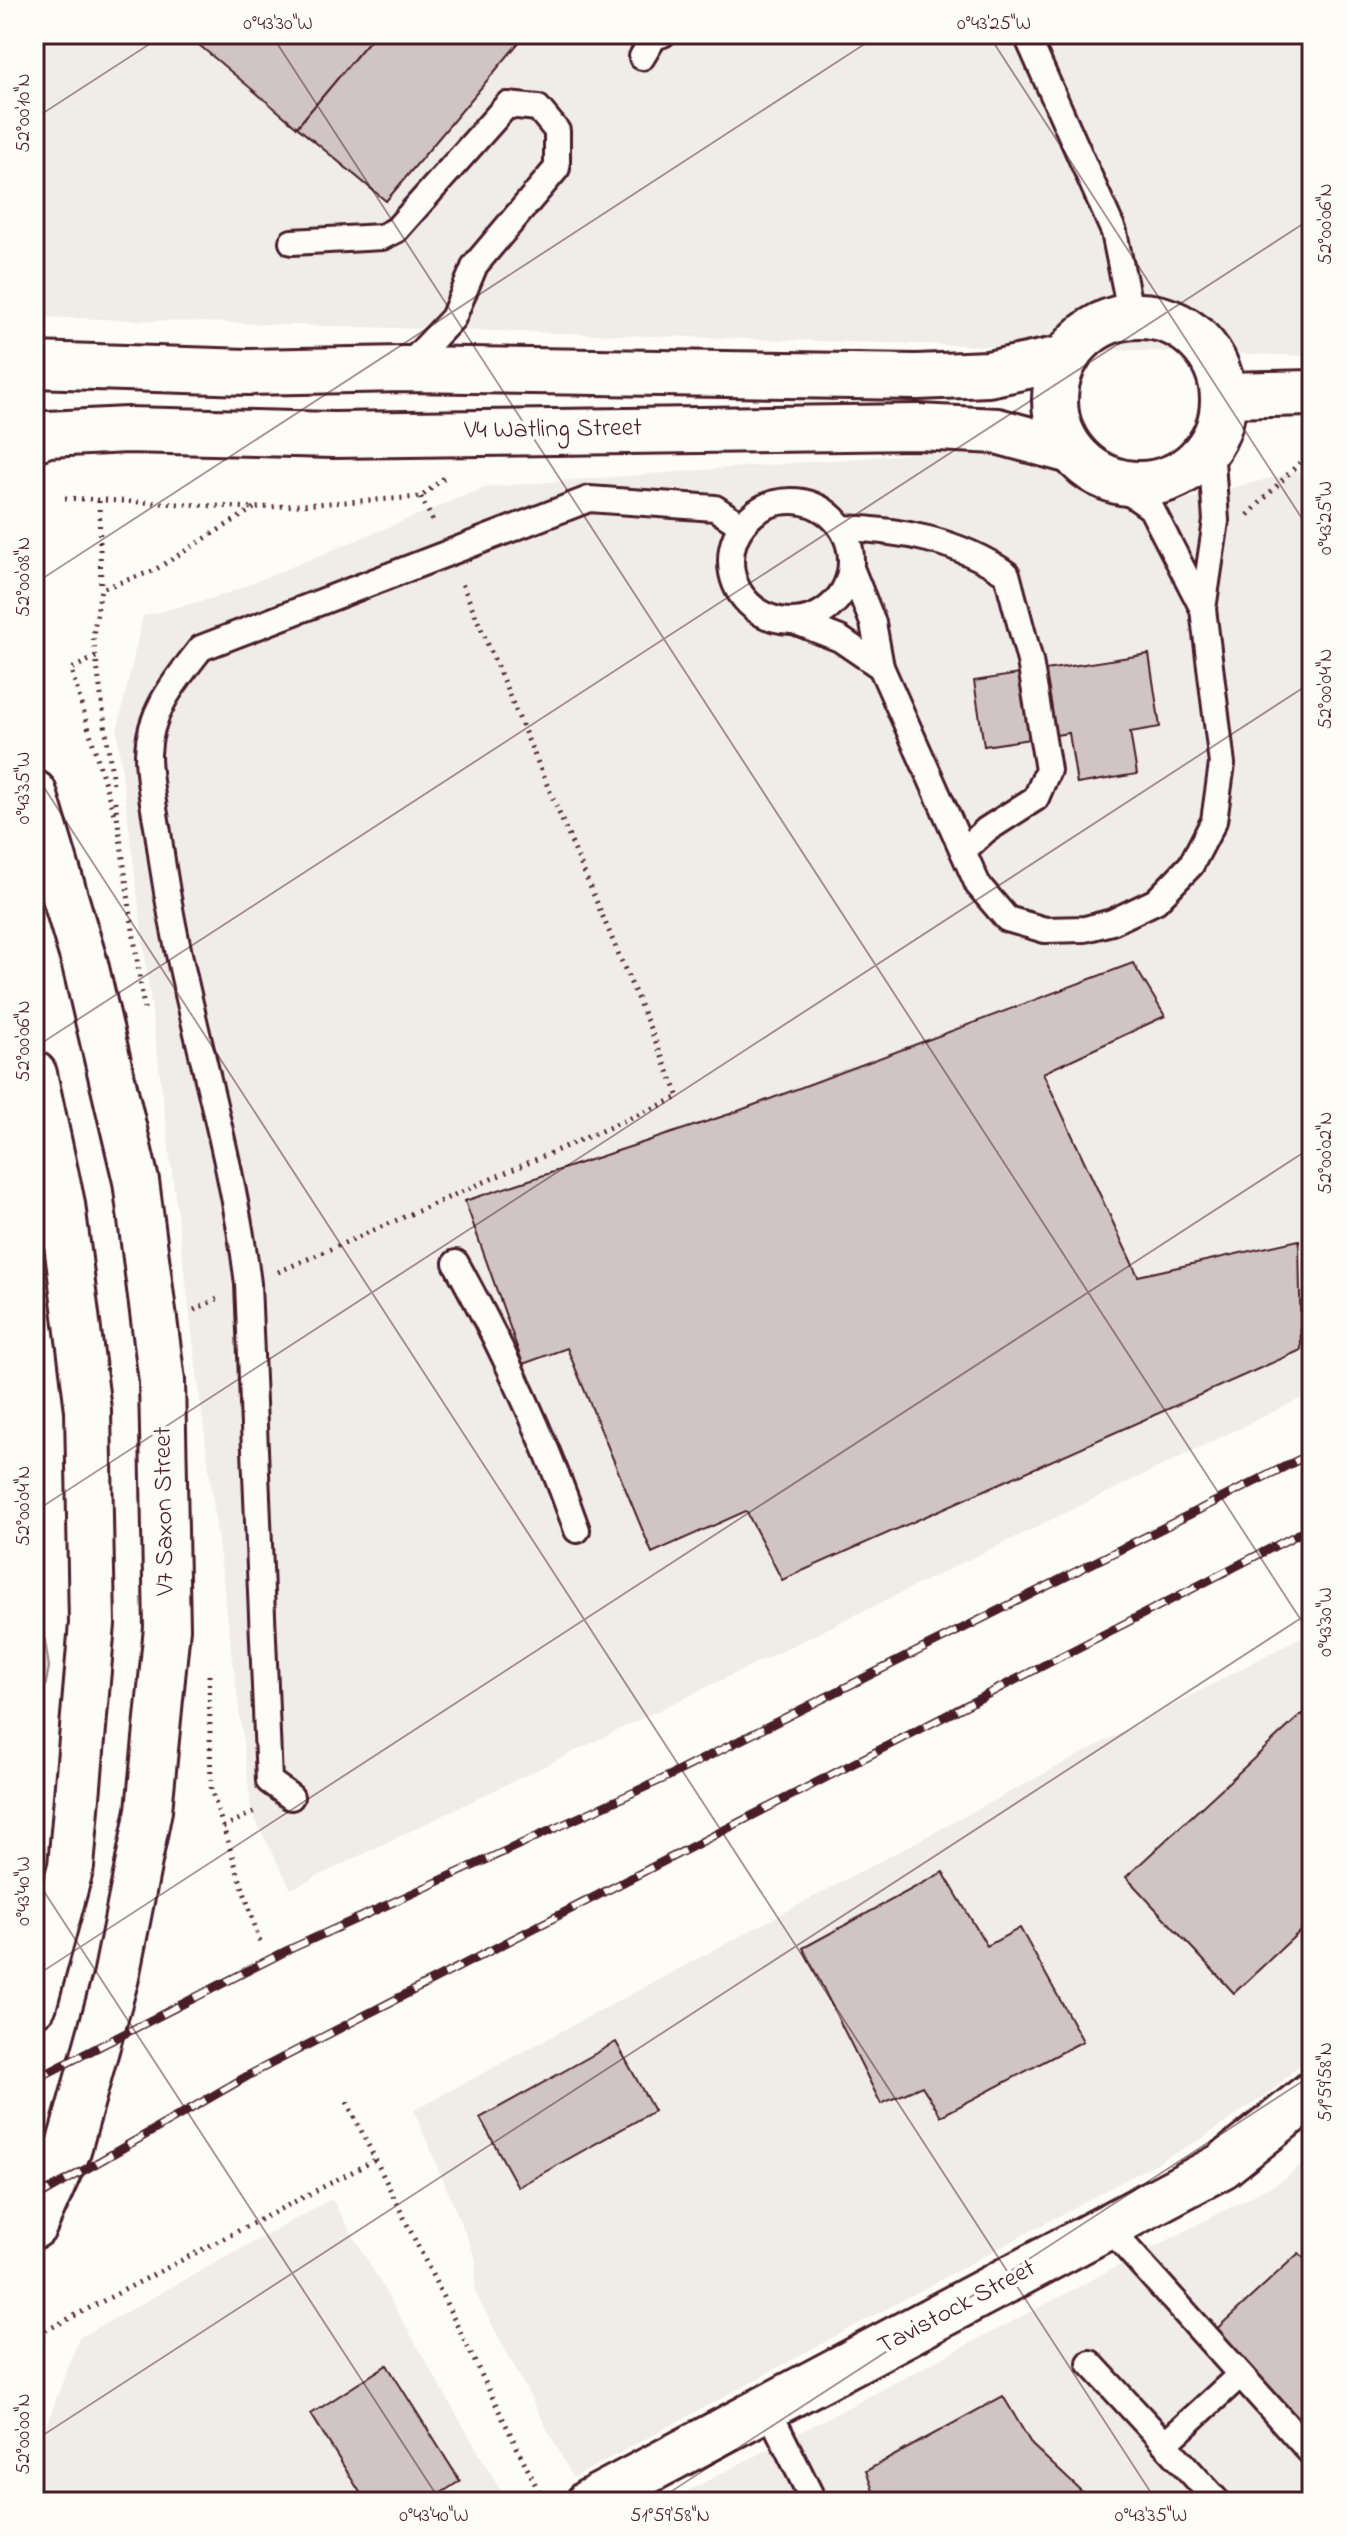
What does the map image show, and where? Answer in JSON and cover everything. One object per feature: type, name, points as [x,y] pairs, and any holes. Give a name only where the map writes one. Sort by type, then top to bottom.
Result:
[{"type":"street","points":[[1131,316],[1158,318],[1183,328],[1204,346],[1218,368],[1224,395],[1221,421],[1211,445],[1192,466],[1167,480],[1139,485],[1111,480],[1089,469],[1071,451],[1060,429],[1055,405],[1057,381],[1066,358],[1083,337],[1105,323],[1131,316]]},
{"type":"street","points":[[34,365],[275,372],[405,369],[917,377],[988,374],[1066,358]]},
{"type":"street","points":[[1224,395],[1312,393]]},
{"type":"street","name":"V4 Watling Street","points":[[34,439],[48,434],[127,430],[333,435],[918,427],[997,431],[1071,451]]},
{"type":"street","name":"V7 Saxon Street","points":[[34,793],[85,964],[136,1181],[162,1381],[167,1628],[149,1810],[116,1977],[68,2150],[34,2226]]},
{"type":"street","points":[[34,1074],[62,1204],[88,1410],[92,1624],[71,1866],[34,2004]]},
{"type":"street","name":"Tavistock Street","points":[[589,2502],[1222,2166],[1308,2105]]},
{"type":"lane","points":[[642,57],[654,37],[663,34]]},
{"type":"lane","points":[[1026,34],[1114,232],[1131,316]]},
{"type":"lane","points":[[292,242],[382,237],[396,230],[507,105],[538,108],[557,131],[557,168],[475,265],[453,318],[405,369]]},
{"type":"lane","points":[[881,667],[840,639],[794,621],[764,615],[742,596],[733,579],[731,561],[734,542],[742,526],[764,508],[792,501],[810,504],[828,513],[842,528],[850,547],[851,568],[873,623],[881,667],[978,885],[1007,919],[1045,930],[1085,929],[1112,922],[1156,901],[1191,865],[1214,821],[1222,764],[1203,609],[1216,521],[1211,445]]},
{"type":"lane","points":[[1111,480],[1151,508],[1203,609]]},
{"type":"lane","points":[[291,1797],[269,1781],[248,1284],[241,1220],[176,949],[148,753],[162,698],[201,648],[589,499],[715,508],[742,526]]},
{"type":"lane","points":[[842,528],[886,529],[941,542],[979,555],[1007,574],[1030,661],[1048,770],[1036,798],[986,830],[963,851]]},
{"type":"lane","points":[[794,621],[815,617],[832,605],[845,588],[851,568]]},
{"type":"lane","points":[[456,1263],[500,1342],[545,1439],[577,1530]]},
{"type":"lane","points":[[1108,2227],[1312,2454]]},
{"type":"lane","points":[[1090,2363],[1218,2502]]},
{"type":"lane","points":[[1165,2444],[1240,2375]]},
{"type":"lane","points":[[768,2409],[814,2502]]},
{"type":"path","points":[[65,498],[254,508],[421,497],[449,474]]},
{"type":"path","points":[[186,1313],[679,1097],[448,551],[421,497]]},
{"type":"path","points":[[99,501],[101,589]]},
{"type":"path","points":[[96,657],[71,669],[120,838]]},
{"type":"path","points":[[347,2102],[544,2502]]},
{"type":"path","points":[[34,2352],[47,2330],[375,2159]]},
{"type":"shaded area","points":[[34,34],[1312,34],[1312,356],[34,317]]},
{"type":"shaded area","points":[[998,447],[1151,508],[1312,468],[1312,1393],[291,1889],[252,1813],[117,731],[143,616],[218,597],[486,487]]},
{"type":"shaded area","points":[[34,1567],[49,1667],[34,1747]]},
{"type":"shaded area","points":[[1312,1631],[1312,2053],[1274,2089],[1201,2139],[573,2478],[475,2292],[476,2259],[414,2110]]},
{"type":"shaded area","points":[[1312,2154],[1312,2502],[667,2502],[1285,2179]]},
{"type":"shaded area","points":[[332,2199],[507,2502],[34,2502],[34,2459],[79,2338]]},
{"type":"building","points":[[186,34],[375,34],[297,127]]},
{"type":"building","points":[[375,34],[526,34],[386,201],[297,127]]},
{"type":"building","points":[[1149,654],[1160,727],[1130,732],[1137,774],[1077,784],[1069,733],[984,746],[974,681]]},
{"type":"building","points":[[1133,963],[1165,1016],[1043,1073],[1138,1276],[1299,1240],[1301,1350],[782,1580],[746,1511],[652,1553],[567,1348],[523,1364],[465,1201],[730,1114]]},
{"type":"building","points":[[1302,1714],[1312,1724],[1312,1920],[1234,1993],[1126,1877]]},
{"type":"building","points":[[943,1872],[987,1946],[1020,1928],[1083,2041],[941,2116],[922,2086],[881,2104],[803,1948]]},
{"type":"building","points":[[616,2042],[654,2111],[518,2187],[480,2118]]},
{"type":"building","points":[[1299,2253],[1312,2267],[1312,2445],[1210,2335]]},
{"type":"building","points":[[387,2365],[460,2481],[427,2502],[366,2502],[311,2414]]},
{"type":"building","points":[[1003,2396],[1032,2445],[1093,2502],[877,2502],[866,2471]]},
{"type":"railway","points":[[34,2080],[286,1951],[663,1779],[1312,1453]]},
{"type":"railway","points":[[34,2199],[251,2074],[1312,1527]]}]
